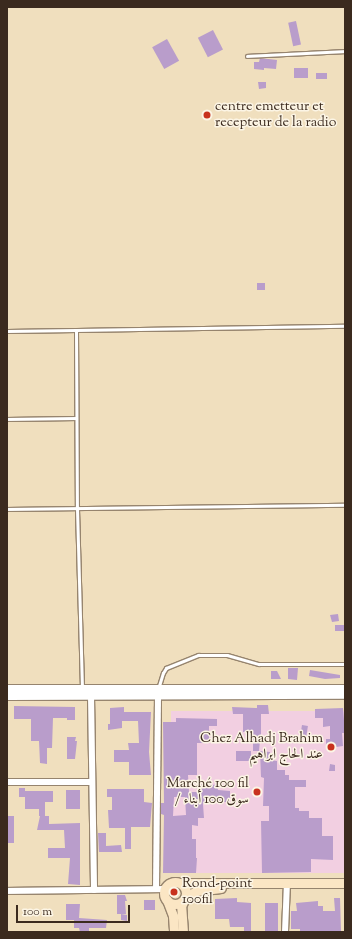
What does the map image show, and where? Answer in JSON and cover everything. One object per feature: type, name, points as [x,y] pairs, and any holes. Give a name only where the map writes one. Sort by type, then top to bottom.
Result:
[{"type":"main road","points":[[174,932],[173,916],[161,889],[172,882],[345,887]]},
{"type":"main road","points":[[182,883],[186,889],[185,898],[181,906],[183,932]]},
{"type":"main road","points":[[166,900],[178,904],[196,891],[213,889],[345,883]]},
{"type":"street","points":[[7,689],[345,694]]},
{"type":"street","points":[[7,696],[91,696],[158,692],[345,689]]},
{"type":"street","points":[[7,891],[161,889],[158,692]]},
{"type":"street","points":[[91,696],[94,890]]},
{"type":"street","points":[[7,782],[92,782]]},
{"type":"street","points":[[285,932],[287,885]]},
{"type":"lane","points":[[247,56],[345,50]]},
{"type":"lane","points":[[7,331],[345,326]]},
{"type":"lane","points":[[76,330],[77,509],[82,689]]},
{"type":"lane","points":[[7,419],[76,418]]},
{"type":"lane","points":[[7,509],[345,505]]},
{"type":"lane","points":[[158,692],[163,673],[166,668],[198,655],[227,655],[259,664],[345,664]]},
{"type":"shaded area","name":"Marché 100 fil / سوق 100 أبناء","points":[[171,711],[345,711],[345,873],[171,873]]},
{"type":"building","points":[[296,21],[301,44],[293,46],[288,23]]},
{"type":"building","points":[[213,30],[223,50],[208,57],[198,38]]},
{"type":"building","points":[[167,39],[179,61],[164,69],[152,47]]},
{"type":"building","points":[[260,58],[277,60],[276,69],[254,69],[254,62],[259,62]]},
{"type":"building","points":[[294,68],[308,68],[308,78],[294,78]]},
{"type":"building","points":[[316,73],[327,73],[327,79],[316,79]]},
{"type":"building","points":[[258,82],[266,82],[266,88],[259,89]]},
{"type":"building","points":[[257,283],[265,283],[265,290],[257,290]]},
{"type":"building","points":[[338,614],[339,621],[332,622],[330,615]]},
{"type":"building","points":[[335,625],[345,625],[345,631],[335,631]]},
{"type":"building","points":[[288,668],[298,668],[297,680],[288,679]]},
{"type":"building","points":[[310,670],[340,675],[340,678],[325,679],[309,676]]},
{"type":"building","points":[[271,671],[277,671],[281,679],[271,679]]},
{"type":"building","points":[[257,705],[268,705],[269,714],[261,714],[261,740],[259,751],[253,751],[253,732],[243,732],[243,714],[233,714],[232,707],[257,708]]},
{"type":"building","points":[[14,706],[75,707],[75,720],[67,720],[67,718],[53,718],[52,748],[47,748],[47,764],[40,763],[39,741],[31,741],[31,719],[14,719]]},
{"type":"building","points":[[124,707],[124,712],[151,712],[149,752],[151,775],[129,775],[129,762],[114,762],[114,750],[129,750],[128,743],[139,743],[138,721],[122,721],[122,728],[108,730],[108,724],[110,724],[110,708]]},
{"type":"building","points":[[343,708],[345,733],[342,733],[343,746],[336,747],[336,749],[326,749],[326,739],[330,739],[330,726],[323,727],[323,718],[315,718],[315,709]]},
{"type":"building","points":[[176,718],[217,719],[217,726],[209,726],[209,743],[197,743],[197,775],[188,775],[189,792],[201,792],[201,784],[217,785],[218,790],[230,791],[230,801],[228,802],[207,802],[207,804],[203,804],[204,818],[198,818],[198,826],[192,825],[192,839],[196,839],[196,873],[163,873],[164,815],[161,814],[161,803],[164,803],[163,722],[176,722]],"holes":[[[174,797],[185,797],[186,815],[173,816]]]},
{"type":"building","points":[[302,725],[308,726],[306,739],[300,738]]},
{"type":"building","points":[[67,737],[76,737],[75,759],[67,759]]},
{"type":"building","points":[[236,751],[251,751],[251,761],[236,761]]},
{"type":"building","points":[[260,751],[270,752],[270,760],[277,761],[277,770],[285,770],[285,775],[289,775],[289,780],[306,780],[306,787],[295,787],[295,808],[299,808],[299,811],[309,811],[309,818],[322,818],[322,836],[333,836],[333,860],[311,859],[311,872],[262,873],[261,821],[269,821],[269,806],[263,806],[264,778],[261,777]]},
{"type":"building","points":[[330,764],[335,765],[335,771],[329,771]]},
{"type":"building","points":[[19,788],[25,788],[25,791],[53,791],[53,802],[45,802],[45,816],[39,816],[39,809],[25,809],[25,797],[19,797]]},
{"type":"building","points":[[107,789],[144,789],[144,802],[152,803],[150,827],[131,827],[131,849],[125,849],[125,828],[109,828],[108,810],[112,810],[112,797],[107,797]]},
{"type":"building","points":[[66,790],[80,790],[80,809],[66,809]]},
{"type":"building","points":[[7,816],[14,816],[14,843],[7,843]]},
{"type":"building","points":[[40,816],[49,816],[49,824],[80,823],[80,885],[68,884],[70,858],[48,858],[48,848],[65,848],[64,830],[37,830]]},
{"type":"building","points":[[98,833],[106,833],[106,846],[121,845],[122,852],[99,852]]},
{"type":"building","points":[[117,895],[125,895],[127,901],[125,901],[126,914],[117,914]]},
{"type":"building","points":[[237,898],[237,902],[251,903],[251,932],[244,932],[244,927],[230,927],[229,919],[215,919],[215,899]]},
{"type":"building","points":[[334,898],[340,898],[341,932],[300,932],[300,929],[291,929],[291,911],[297,911],[296,903],[318,901],[318,906],[323,906],[323,911],[335,911]]},
{"type":"building","points":[[144,900],[155,900],[155,910],[144,910]]},
{"type":"building","points":[[265,903],[278,903],[278,932],[265,932]]},
{"type":"building","points":[[66,904],[80,904],[79,918],[107,920],[106,928],[89,928],[89,932],[80,932],[79,928],[74,928],[74,920],[66,920]]},
{"type":"building","points":[[121,914],[127,915],[127,921],[121,920]]},
{"type":"place","name":"centre emetteur et recepteur de la radio","points":[[207,115]]},
{"type":"place","name":"Chez Alhadj Brahim عند الحاج ابراهيم","points":[[331,747]]},
{"type":"place","name":"Marché 100 fil / سوق 100 أبناء","points":[[257,792]]},
{"type":"place","name":"Rond-point 100fil","points":[[174,892]]}]
